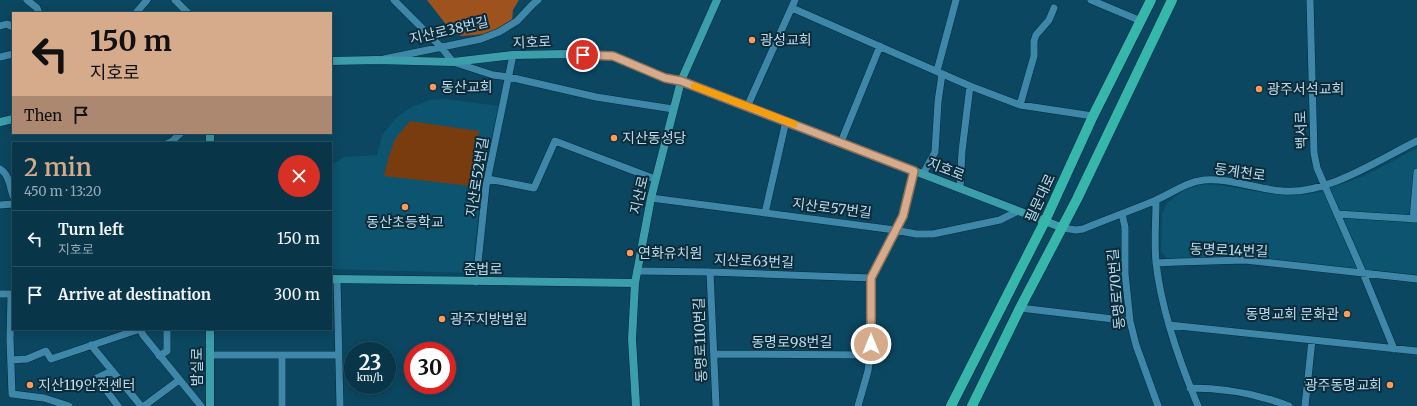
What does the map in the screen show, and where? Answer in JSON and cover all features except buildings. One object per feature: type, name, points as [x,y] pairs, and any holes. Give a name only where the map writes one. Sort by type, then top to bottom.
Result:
[{"type":"main road","name":"필문대로","points":[[951,406],[1044,221],[1093,116],[1151,0]]},
{"type":"main road","points":[[972,406],[1020,308],[1063,228],[1172,0]]},
{"type":"street","points":[[27,0],[37,8],[39,12]]},
{"type":"street","points":[[137,12],[147,0]]},
{"type":"street","points":[[175,0],[187,12]]},
{"type":"street","points":[[394,0],[441,47],[452,62],[493,75],[509,77],[596,97],[673,109]]},
{"type":"street","name":"지산로38번길","points":[[377,60],[481,38],[499,32],[517,21],[538,0]]},
{"type":"street","name":"지산로","points":[[636,406],[632,339],[634,283],[650,198],[681,81],[717,0]]},
{"type":"street","points":[[747,107],[795,0]]},
{"type":"street","points":[[923,174],[935,152],[940,72],[956,0]]},
{"type":"street","points":[[1091,0],[1141,21]]},
{"type":"street","name":"백서로","points":[[1310,0],[1314,152],[1317,168],[1324,186]]},
{"type":"street","points":[[792,8],[970,86],[1020,105],[1093,116]]},
{"type":"street","points":[[1020,105],[1034,56],[1034,41],[1036,35],[1049,20],[1054,8]]},
{"type":"street","points":[[0,26],[7,24],[12,26]]},
{"type":"street","points":[[841,142],[880,46]]},
{"type":"street","points":[[0,57],[12,54]]},
{"type":"street","name":"지호로","points":[[332,61],[377,60],[452,62],[513,55],[567,54],[613,56],[665,78],[681,81],[1063,228]]},
{"type":"street","name":"지산로52번길","points":[[476,282],[488,179],[513,55]]},
{"type":"street","points":[[960,188],[962,151],[970,86]]},
{"type":"street","points":[[0,122],[12,119]]},
{"type":"street","points":[[765,213],[786,121]]},
{"type":"street","points":[[171,142],[180,134]]},
{"type":"street","points":[[488,179],[534,188],[555,141],[655,179]]},
{"type":"street","name":"동계천로","points":[[1063,228],[1076,230],[1083,229],[1156,200],[1190,183],[1204,180],[1223,180],[1283,192],[1300,191],[1324,186],[1357,172],[1417,141]]},
{"type":"street","points":[[0,169],[3,170],[8,177],[12,192]]},
{"type":"street","points":[[858,406],[868,371],[870,355],[871,278],[903,216],[914,171]]},
{"type":"street","points":[[1337,214],[1415,219],[1417,172]]},
{"type":"street","points":[[1324,186],[1363,273],[1394,349]]},
{"type":"street","name":"지산로57번길","points":[[650,198],[895,230]]},
{"type":"street","points":[[1156,200],[1156,264],[1169,325],[1190,388],[1198,406]]},
{"type":"street","points":[[0,205],[12,204]]},
{"type":"street","points":[[895,230],[916,234],[933,234],[1000,220],[1018,211]]},
{"type":"street","name":"동명로70번길","points":[[1122,214],[1125,227],[1125,273],[1130,321],[1136,345],[1158,406]]},
{"type":"street","name":"동명로14번길","points":[[1156,264],[1185,261],[1245,260],[1285,266],[1417,279]]},
{"type":"street","name":"지산로63번길","points":[[636,271],[710,272],[871,278]]},
{"type":"street","name":"동명로110번길","points":[[710,272],[716,406]]},
{"type":"street","points":[[334,279],[340,406]]},
{"type":"street","name":"준법로","points":[[334,279],[634,283]]},
{"type":"street","points":[[0,294],[12,294],[10,339],[12,394],[44,398],[69,406]]},
{"type":"street","points":[[1020,308],[1130,321]]},
{"type":"street","points":[[1169,325],[1417,351]]},
{"type":"street","points":[[11,360],[27,359],[46,351],[51,359],[137,330]]},
{"type":"street","points":[[140,330],[159,356],[201,406]]},
{"type":"street","points":[[159,356],[167,351],[167,330]]},
{"type":"street","name":"밤실로","points":[[210,330],[210,406]]},
{"type":"street","points":[[1305,406],[1312,340]]},
{"type":"street","points":[[91,345],[142,406],[179,380]]},
{"type":"street","points":[[210,355],[338,354]]},
{"type":"street","name":"동명로98번길","points":[[714,354],[870,355]]},
{"type":"street","points":[[282,355],[282,406]]},
{"type":"street","points":[[112,371],[97,378],[118,406]]},
{"type":"street","points":[[1190,388],[1229,390],[1289,406]]},
{"type":"shaded area","points":[[427,0],[519,0],[513,10],[512,22],[485,34],[461,36],[448,27]]},
{"type":"shaded area","name":"동산초등학교","points":[[445,99],[499,106],[484,168],[472,273],[332,269],[332,164],[344,157],[377,155],[382,135],[396,118],[412,107],[430,100]]},
{"type":"shaded area","points":[[410,121],[479,131],[471,186],[384,176],[395,139]]},
{"type":"shaded area","points":[[1417,148],[1417,275],[1296,264],[1167,258],[1161,252],[1162,214],[1167,203],[1184,190],[1203,184],[1290,195],[1317,193],[1364,176]]},
{"type":"slow traffic","points":[[694,86],[794,124]]},
{"type":"place","name":"광성교회","points":[[752,40]]},
{"type":"place","name":"동산교회","points":[[433,87]]},
{"type":"place","name":"광주서석교회","points":[[1259,89]]},
{"type":"place","name":"지산동성당","points":[[614,138]]},
{"type":"place","name":"동산초등학교","points":[[405,207]]},
{"type":"place","name":"연화유치원","points":[[630,253]]},
{"type":"place","name":"동명교회 문화관","points":[[1347,314]]},
{"type":"place","name":"광주지방법원","points":[[442,319]]},
{"type":"place","name":"지산119안전센터","points":[[30,385]]},
{"type":"place","name":"광주동명교회","points":[[1390,385]]},
{"type":"route","points":[[583,55],[613,56],[665,78],[681,81],[914,171],[903,216],[871,278],[871,344]]}]
